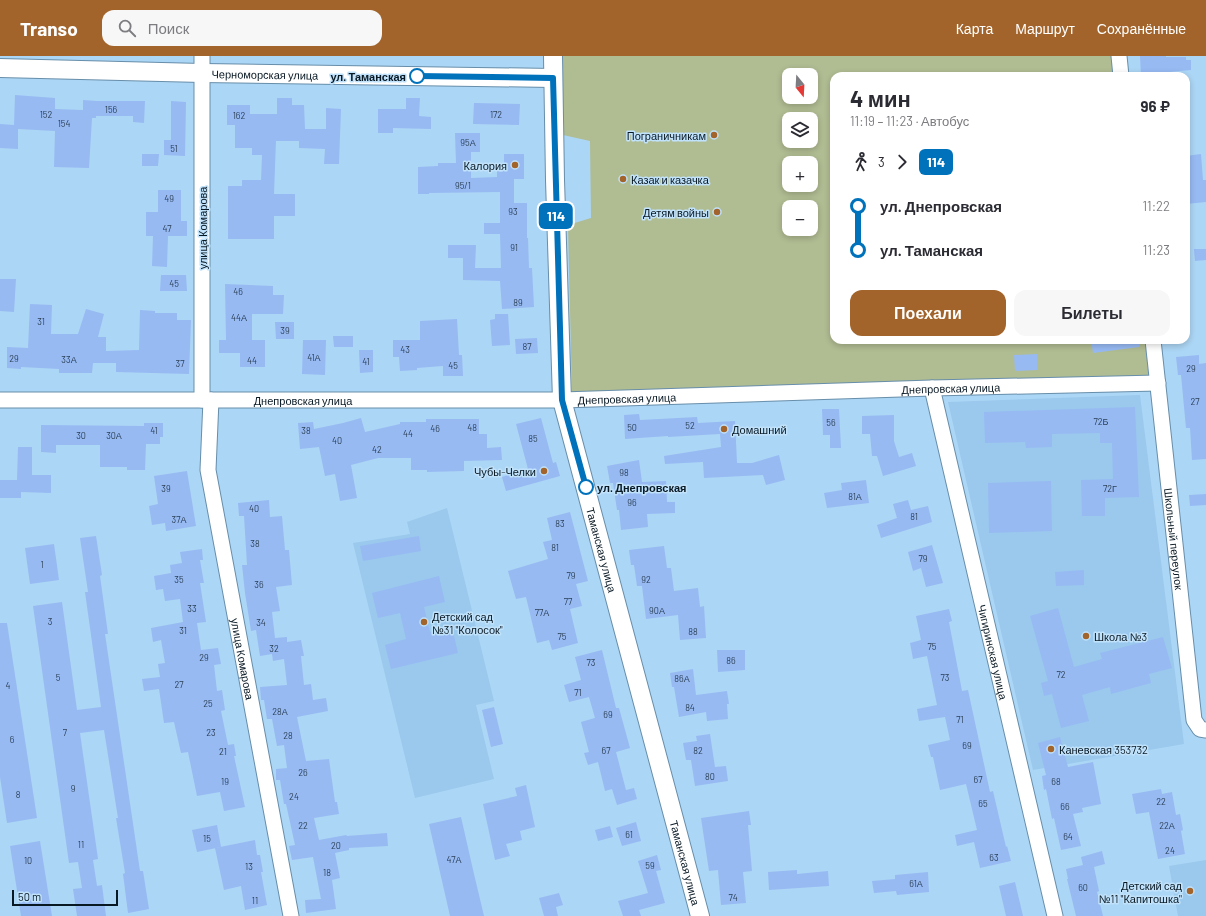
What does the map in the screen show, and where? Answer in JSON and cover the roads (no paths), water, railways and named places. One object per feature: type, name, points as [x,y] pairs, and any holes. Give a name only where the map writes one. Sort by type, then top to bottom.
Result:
[{"type":"street","name":"Таманская улица","points":[[553,56],[562,400],[700,916]]},
{"type":"street","points":[[1119,56],[1121,72]]},
{"type":"street","name":"Черноморская улица","points":[[0,68],[202,64],[553,78]]},
{"type":"street","name":"улица Комарова","points":[[202,64],[208,470],[290,916]]},
{"type":"street","name":"Школьный переулок","points":[[1153,344],[1194,720],[1200,729],[1206,730]]},
{"type":"street","name":"Днепровская улица","points":[[0,400],[562,400],[932,388],[1158,383]]},
{"type":"street","name":"Чигиринская улица","points":[[932,388],[1055,916]]},
{"type":"place","name":"ул. Таманская","points":[[417,76]]},
{"type":"place","name":"Пограничникам","points":[[714,135]]},
{"type":"place","name":"Калория","points":[[515,165]]},
{"type":"place","name":"Казак и казачка","points":[[623,179]]},
{"type":"place","name":"Детям войны","points":[[717,212]]},
{"type":"place","name":"Домашний","points":[[724,429]]},
{"type":"place","name":"Чубы-Челки","points":[[544,471]]},
{"type":"place","name":"ул. Днепровская","points":[[586,487]]},
{"type":"place","name":"Детский сад №31 \"Колосок\"","points":[[424,622]]},
{"type":"place","name":"Школа №3","points":[[1086,636]]},
{"type":"place","name":"Каневская 353732","points":[[1051,749]]},
{"type":"place","name":"Детский сад №11 \"Капитошка\"","points":[[1190,891]]}]
